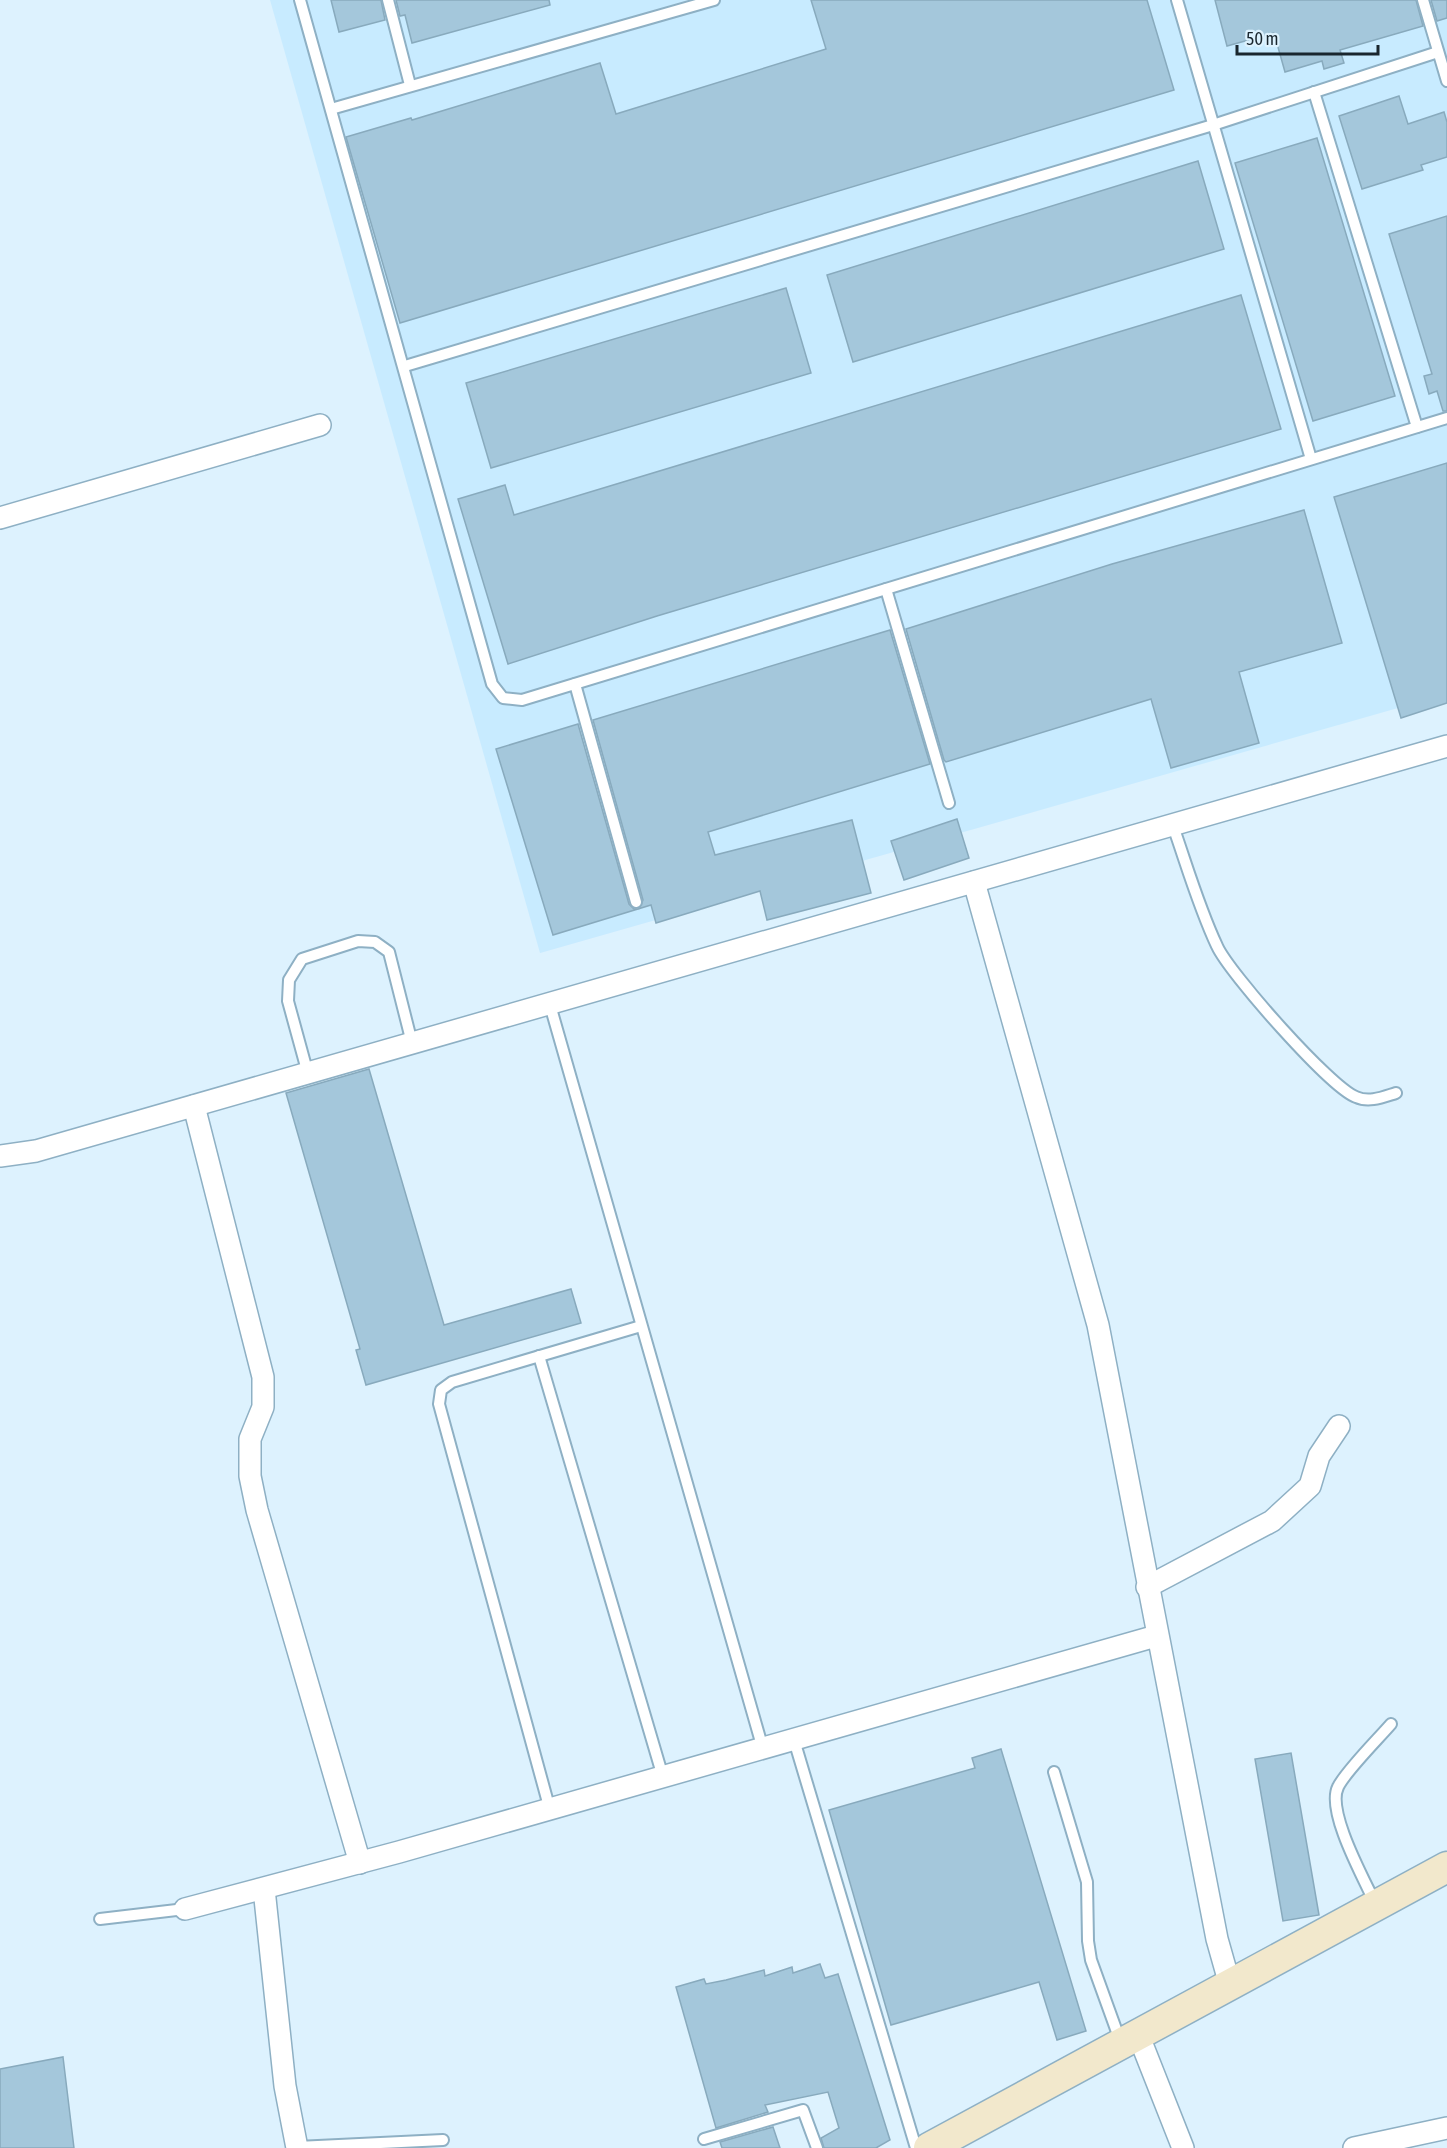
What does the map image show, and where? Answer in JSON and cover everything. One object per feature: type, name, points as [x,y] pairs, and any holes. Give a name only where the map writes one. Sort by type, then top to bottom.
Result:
[{"type":"street","points":[[0,518],[320,425]]},
{"type":"street","points":[[0,1156],[36,1151],[308,1074],[1447,746]]},
{"type":"street","points":[[974,882],[1098,1325],[1156,1636],[1217,1939],[1230,1985]]},
{"type":"street","points":[[194,1106],[263,1377],[263,1407],[250,1439],[250,1476],[257,1510],[360,1863]]},
{"type":"street","points":[[1147,1587],[1272,1521],[1310,1486],[1319,1456],[1339,1426]]},
{"type":"street","points":[[185,1909],[550,1810],[1156,1636]]},
{"type":"street","points":[[929,2148],[963,2134],[1129,2039],[1447,1867]]},
{"type":"street","points":[[264,1889],[285,2086],[297,2148]]},
{"type":"street","points":[[1129,2039],[1183,2148]]},
{"type":"street","points":[[1357,2148],[1447,2128]]},
{"type":"lane","points":[[300,0],[405,366],[492,684],[503,698],[522,700],[1447,418]]},
{"type":"lane","points":[[388,0],[410,85]]},
{"type":"lane","points":[[332,109],[714,0]]},
{"type":"lane","points":[[1177,0],[1311,459]]},
{"type":"lane","points":[[1423,0],[1447,81]]},
{"type":"lane","points":[[405,366],[1213,125],[1438,52]]},
{"type":"lane","points":[[1314,92],[1417,427]]},
{"type":"lane","points":[[886,589],[949,803]]},
{"type":"lane","points":[[575,684],[636,902]]},
{"type":"lane","points":[[1173,826],[1218,948],[1234,974],[1334,1084],[1357,1098],[1374,1100],[1396,1093]]},
{"type":"lane","points":[[308,1074],[288,1001],[289,980],[302,958],[358,941],[375,942],[388,952],[412,1043]]},
{"type":"lane","points":[[550,1005],[763,1749]]},
{"type":"lane","points":[[550,1810],[439,1404],[441,1390],[452,1382],[641,1326]]},
{"type":"lane","points":[[539,1356],[663,1777]]},
{"type":"lane","points":[[1376,1906],[1337,1817],[1334,1800],[1338,1787],[1391,1724]]},
{"type":"lane","points":[[794,1740],[916,2148]]},
{"type":"lane","points":[[1053,1772],[1087,1882],[1088,1941],[1091,1960],[1129,2039]]},
{"type":"lane","points":[[100,1919],[185,1909]]},
{"type":"lane","points":[[704,2139],[804,2110],[817,2148]]},
{"type":"lane","points":[[297,2148],[443,2140]]},
{"type":"shaded area","points":[[270,0],[1447,0],[1447,694],[540,953]]},
{"type":"building","points":[[331,0],[381,0],[385,20],[339,32]]},
{"type":"building","points":[[396,0],[549,0],[550,5],[412,43],[405,15],[400,16]]},
{"type":"building","points":[[811,0],[1147,0],[1174,90],[400,323],[346,137],[411,118],[412,120],[600,63],[616,114],[826,49]]},
{"type":"building","points":[[1215,0],[1416,0],[1423,26],[1340,50],[1344,63],[1324,69],[1322,61],[1285,72],[1274,33],[1227,46]]},
{"type":"building","points":[[1431,0],[1447,0],[1447,18],[1437,21]]},
{"type":"building","points":[[1399,96],[1408,124],[1444,112],[1447,122],[1447,157],[1421,165],[1423,170],[1362,189],[1339,116]]},
{"type":"building","points":[[1317,138],[1395,396],[1313,421],[1235,163]]},
{"type":"building","points":[[1198,161],[1224,249],[853,362],[827,275]]},
{"type":"building","points":[[1447,216],[1447,411],[1443,411],[1437,391],[1429,394],[1424,376],[1432,374],[1389,234]]},
{"type":"building","points":[[786,288],[811,373],[491,468],[466,383]]},
{"type":"building","points":[[1241,295],[1281,429],[657,616],[508,664],[458,499],[505,485],[514,515]]},
{"type":"building","points":[[1447,463],[1447,703],[1401,718],[1334,497]]},
{"type":"building","points":[[1304,510],[1342,643],[1239,672],[1259,743],[1171,768],[1151,699],[946,762],[944,760],[906,629],[1112,564]]},
{"type":"building","points":[[890,630],[930,764],[708,832],[715,855],[852,820],[871,893],[767,920],[760,891],[656,923],[651,905],[639,909],[643,900],[593,720]]},
{"type":"building","points":[[578,724],[629,904],[634,909],[638,909],[553,935],[496,749]]},
{"type":"building","points":[[957,819],[969,858],[904,880],[891,841]]},
{"type":"building","points":[[369,1069],[444,1325],[571,1289],[581,1323],[366,1385],[356,1350],[360,1349],[286,1093]]},
{"type":"building","points":[[1001,1749],[1086,2031],[1057,2040],[1039,1982],[891,2025],[829,1810],[975,1768],[972,1758]]},
{"type":"building","points":[[1291,1753],[1319,1915],[1283,1921],[1255,1759]]},
{"type":"building","points":[[820,1964],[825,1978],[838,1974],[890,2140],[876,2148],[824,2148],[821,2138],[839,2128],[828,2092],[765,2105],[768,2112],[716,2128],[676,1987],[704,1979],[706,1984],[764,1970],[765,1976],[792,1967],[793,1973]]},
{"type":"building","points":[[63,2057],[74,2148],[0,2148],[0,2069]]},
{"type":"building","points":[[773,2127],[780,2148],[722,2148],[720,2142]]}]
